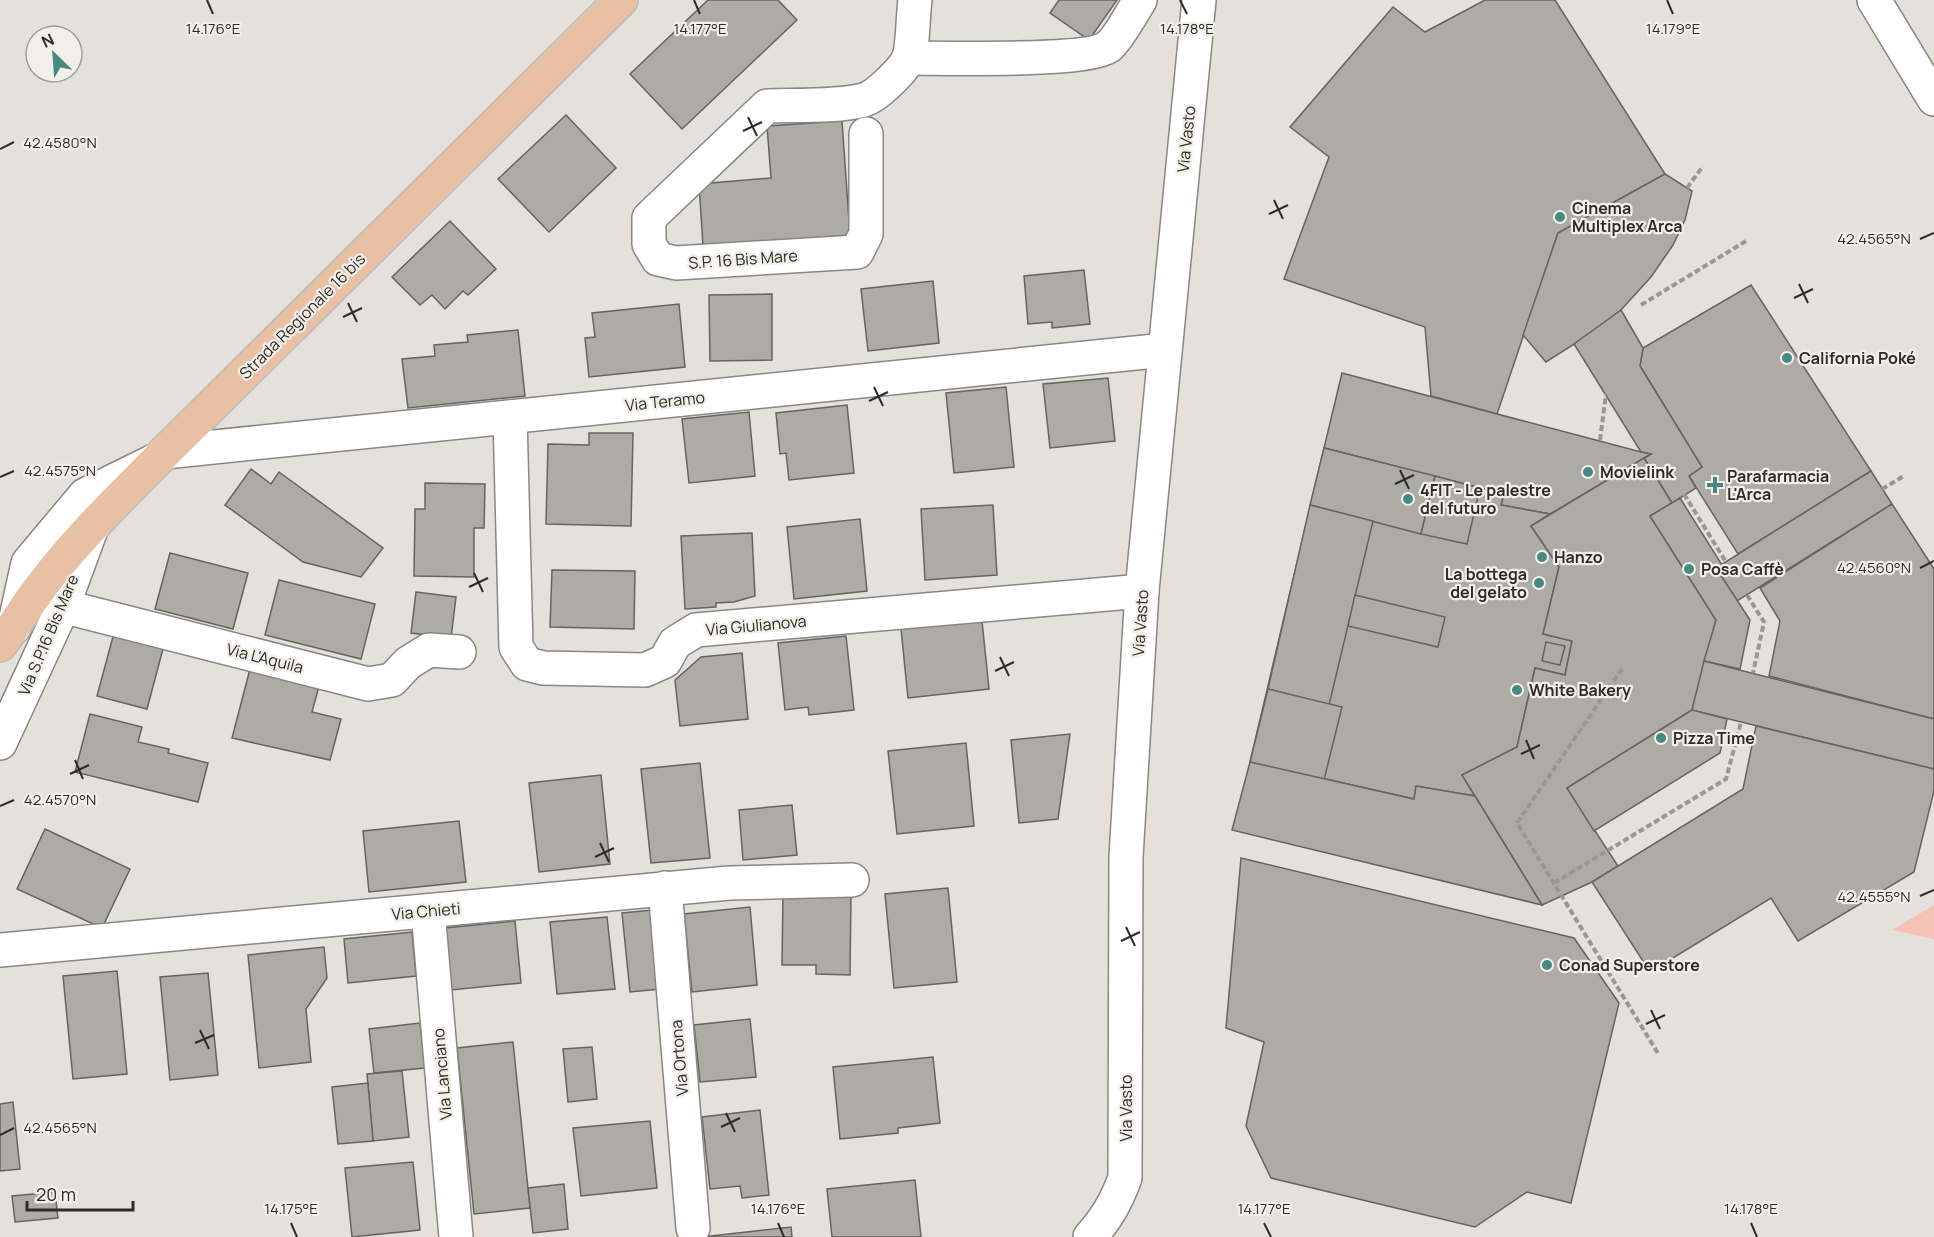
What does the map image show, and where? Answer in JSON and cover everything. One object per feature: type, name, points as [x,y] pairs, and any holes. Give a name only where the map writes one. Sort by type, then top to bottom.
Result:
[{"type":"main road","name":"Strada Regionale 16 bis","points":[[7,637],[34,596],[92,526],[621,0]]},
{"type":"street","points":[[915,0],[909,58],[1057,56],[1088,53],[1109,46],[1140,0]]},
{"type":"street","name":"Via Vasto","points":[[1090,1237],[1105,1221],[1125,1178],[1126,856],[1142,591],[1199,0]]},
{"type":"street","points":[[1874,0],[1934,99]]},
{"type":"street","name":"S.P. 16 Bis Mare","points":[[866,134],[866,234],[857,252],[676,263],[658,259],[649,244],[649,218],[767,106],[866,100],[900,72],[909,58]]},
{"type":"street","name":"Via Teramo","points":[[161,455],[1166,350]]},
{"type":"street","name":"Via Giulianova","points":[[510,417],[516,647],[527,664],[543,668],[645,670],[665,661],[675,643],[696,630],[1142,591]]},
{"type":"street","points":[[7,637],[28,563],[85,495],[161,455]]},
{"type":"street","name":"Via S.P.16 Bis Mare","points":[[0,743],[62,606],[92,526]]},
{"type":"street","name":"Via L'Aquila","points":[[62,606],[368,684],[392,680],[408,663],[429,650],[459,652]]},
{"type":"street","name":"Via Chieti","points":[[0,950],[665,888],[729,883],[852,880]]},
{"type":"street","name":"Via Ortona","points":[[665,888],[693,1227]]},
{"type":"street","name":"Via Lanciano","points":[[428,911],[456,1237]]},
{"type":"path","points":[[1686,188],[1702,166]]},
{"type":"path","points":[[1641,305],[1746,241]]},
{"type":"path","points":[[1600,440],[1606,394]]},
{"type":"path","points":[[1882,489],[1904,476]]},
{"type":"path","points":[[1684,494],[1726,561]]},
{"type":"path","points":[[1747,595],[1764,622],[1753,672]]},
{"type":"path","points":[[1622,669],[1517,823],[1659,1055]]},
{"type":"path","points":[[1554,883],[1726,779],[1742,722]]},
{"type":"shaded area","points":[[1934,905],[1934,939],[1892,930]]},
{"type":"building","points":[[708,0],[778,0],[797,20],[682,129],[630,74]]},
{"type":"building","points":[[1059,0],[1117,0],[1089,40],[1050,13]]},
{"type":"building","points":[[1485,0],[1555,0],[1665,174],[1558,233],[1497,414],[1431,396],[1425,327],[1284,279],[1329,157],[1290,127],[1393,7],[1425,32]]},
{"type":"building","points":[[566,115],[616,168],[549,232],[498,179]]},
{"type":"building","points":[[842,121],[850,235],[703,246],[699,184],[771,178],[767,126]]},
{"type":"building","points":[[1665,174],[1692,191],[1685,220],[1673,245],[1651,277],[1621,310],[1587,336],[1546,362],[1523,335],[1558,233]]},
{"type":"building","points":[[450,221],[496,269],[468,295],[463,291],[445,309],[432,295],[420,305],[392,277]]},
{"type":"building","points":[[1084,270],[1090,324],[1052,328],[1052,322],[1028,324],[1024,276]]},
{"type":"building","points":[[933,281],[939,343],[868,351],[861,289]]},
{"type":"building","points":[[1751,285],[1871,471],[1738,554],[1689,476],[1702,467],[1640,366],[1643,348]]},
{"type":"building","points":[[772,294],[772,360],[710,361],[709,295]]},
{"type":"building","points":[[679,304],[685,367],[589,377],[585,338],[595,337],[592,313]]},
{"type":"building","points":[[1621,310],[1643,348],[1640,366],[1702,467],[1689,476],[1696,488],[1672,503],[1644,458],[1651,454],[1641,452],[1574,344]]},
{"type":"building","points":[[518,330],[525,396],[408,408],[402,359],[435,356],[434,345],[468,342],[467,335]]},
{"type":"building","points":[[1342,373],[1651,454],[1550,514],[1501,505],[1504,494],[1324,448]]},
{"type":"building","points":[[1108,378],[1115,441],[1050,448],[1043,384]]},
{"type":"building","points":[[1006,387],[1014,467],[954,473],[946,393]]},
{"type":"building","points":[[847,405],[854,473],[789,480],[786,453],[780,454],[776,413]]},
{"type":"building","points":[[749,412],[755,476],[689,483],[682,419]]},
{"type":"building","points":[[589,433],[633,433],[631,526],[546,524],[548,444],[589,445]]},
{"type":"building","points":[[1324,448],[1504,494],[1501,505],[1550,514],[1531,526],[1559,567],[1543,634],[1572,641],[1565,675],[1535,668],[1517,747],[1462,775],[1475,796],[1416,786],[1414,799],[1250,762]]},
{"type":"building","points":[[1324,448],[1435,476],[1421,534],[1310,505]]},
{"type":"building","points":[[1644,458],[1672,503],[1650,516],[1716,620],[1692,710],[1567,788],[1618,866],[1592,882],[1542,905],[1462,775],[1517,747],[1535,668],[1565,675],[1572,641],[1543,634],[1559,567],[1531,526]]},
{"type":"building","points":[[251,469],[271,484],[279,472],[383,548],[361,577],[303,562],[225,505]]},
{"type":"building","points":[[1871,471],[1892,504],[1737,601],[1716,568]]},
{"type":"building","points":[[1435,476],[1480,488],[1467,544],[1421,534]]},
{"type":"building","points":[[425,483],[485,484],[484,528],[474,528],[474,577],[414,576],[415,509],[425,509]]},
{"type":"building","points":[[1680,498],[1722,565],[1716,568],[1750,620],[1740,669],[1704,661],[1716,620],[1650,516]]},
{"type":"building","points":[[1892,504],[1934,569],[1934,719],[1769,676],[1780,621],[1760,588]]},
{"type":"building","points":[[993,505],[997,575],[925,580],[921,509]]},
{"type":"building","points":[[1310,505],[1373,521],[1329,705],[1268,689]]},
{"type":"building","points":[[860,519],[867,591],[794,599],[787,527]]},
{"type":"building","points":[[752,533],[755,596],[734,602],[716,603],[716,607],[685,609],[681,536]]},
{"type":"building","points":[[170,553],[248,573],[233,629],[155,609]]},
{"type":"building","points":[[552,570],[635,571],[634,629],[550,627]]},
{"type":"building","points":[[279,580],[375,604],[361,659],[265,635]]},
{"type":"building","points":[[416,592],[456,597],[451,638],[411,633]]},
{"type":"building","points":[[1355,595],[1445,617],[1438,647],[1348,626]]},
{"type":"building","points":[[982,621],[989,689],[908,698],[901,629]]},
{"type":"building","points":[[114,633],[164,645],[147,709],[97,696]]},
{"type":"building","points":[[846,636],[854,710],[809,715],[808,707],[785,710],[778,643]]},
{"type":"building","points":[[1546,642],[1565,646],[1560,665],[1542,661]]},
{"type":"building","points":[[742,653],[748,719],[680,726],[675,680],[701,657]]},
{"type":"building","points":[[1704,661],[1934,719],[1934,769],[1692,710]]},
{"type":"building","points":[[250,669],[319,686],[312,712],[341,719],[330,760],[232,738]]},
{"type":"building","points":[[1268,689],[1342,707],[1324,780],[1250,762]]},
{"type":"building","points":[[1692,710],[1727,719],[1720,753],[1594,831],[1567,788]]},
{"type":"building","points":[[90,714],[142,727],[138,742],[169,749],[168,753],[208,763],[198,802],[75,772]]},
{"type":"building","points":[[1756,726],[1934,769],[1934,791],[1914,872],[1798,941],[1771,898],[1650,972],[1592,882],[1743,789]]},
{"type":"building","points":[[1070,734],[1058,819],[1019,823],[1011,740]]},
{"type":"building","points":[[966,743],[974,826],[897,834],[888,751]]},
{"type":"building","points":[[1250,762],[1414,799],[1416,786],[1475,796],[1542,905],[1232,830]]},
{"type":"building","points":[[700,763],[710,858],[651,863],[641,769]]},
{"type":"building","points":[[601,775],[610,864],[539,872],[529,783]]},
{"type":"building","points":[[792,805],[797,855],[743,860],[739,810]]},
{"type":"building","points":[[459,821],[466,882],[369,892],[363,831]]},
{"type":"building","points":[[45,829],[130,869],[102,928],[17,889]]},
{"type":"building","points":[[1241,858],[1574,938],[1619,1003],[1571,1203],[1527,1192],[1475,1227],[1271,1178],[1246,1126],[1264,1042],[1226,1028]]},
{"type":"building","points":[[948,888],[957,982],[894,988],[885,894]]},
{"type":"building","points":[[783,894],[851,895],[850,975],[816,974],[816,965],[782,965]]},
{"type":"building","points":[[750,907],[757,985],[692,992],[684,914]]},
{"type":"building","points":[[653,910],[661,989],[630,992],[622,913]]},
{"type":"building","points":[[607,917],[615,989],[557,994],[550,922]]},
{"type":"building","points":[[515,921],[521,983],[451,990],[445,928]]},
{"type":"building","points":[[412,932],[416,976],[348,983],[344,939]]},
{"type":"building","points":[[324,947],[327,978],[306,1009],[311,1062],[259,1068],[248,955]]},
{"type":"building","points":[[117,971],[127,1074],[73,1079],[63,976]]},
{"type":"building","points":[[208,973],[218,1075],[170,1080],[160,977]]},
{"type":"building","points":[[750,1019],[756,1077],[700,1082],[694,1025]]},
{"type":"building","points":[[420,1023],[425,1068],[374,1073],[369,1029]]},
{"type":"building","points":[[513,1042],[530,1208],[474,1214],[457,1048]]},
{"type":"building","points":[[592,1047],[597,1099],[568,1102],[563,1049]]},
{"type":"building","points":[[933,1057],[940,1123],[898,1128],[898,1133],[840,1139],[833,1067]]},
{"type":"building","points":[[402,1071],[409,1137],[373,1141],[367,1074]]},
{"type":"building","points":[[368,1083],[373,1141],[338,1144],[332,1087]]},
{"type":"building","points":[[13,1102],[20,1169],[0,1171],[0,1104]]},
{"type":"building","points":[[760,1110],[769,1195],[742,1198],[740,1186],[710,1189],[702,1117]]},
{"type":"building","points":[[650,1121],[657,1188],[581,1196],[573,1128]]},
{"type":"building","points":[[413,1162],[420,1230],[352,1237],[345,1168]]},
{"type":"building","points":[[915,1180],[921,1237],[832,1237],[827,1189]]},
{"type":"building","points":[[564,1184],[568,1229],[533,1233],[528,1188]]},
{"type":"building","points":[[55,1192],[58,1218],[15,1222],[12,1196]]},
{"type":"building","points":[[791,1227],[792,1237],[702,1237]]},
{"type":"place","name":"Cinema Multiplex Arca","points":[[1560,217]]},
{"type":"place","name":"California Poké","points":[[1787,358]]},
{"type":"place","name":"Movielink","points":[[1588,472]]},
{"type":"place","name":"Parafarmacia L'Arca","points":[[1715,485]]},
{"type":"place","name":"4FIT - Le palestre del futuro","points":[[1408,499]]},
{"type":"place","name":"Hanzo","points":[[1542,557]]},
{"type":"place","name":"Posa Caffè","points":[[1689,569]]},
{"type":"place","name":"La bottega del gelato","points":[[1539,583]]},
{"type":"place","name":"White Bakery","points":[[1517,690]]},
{"type":"place","name":"Pizza Time","points":[[1661,738]]},
{"type":"place","name":"Conad Superstore","points":[[1547,965]]}]
